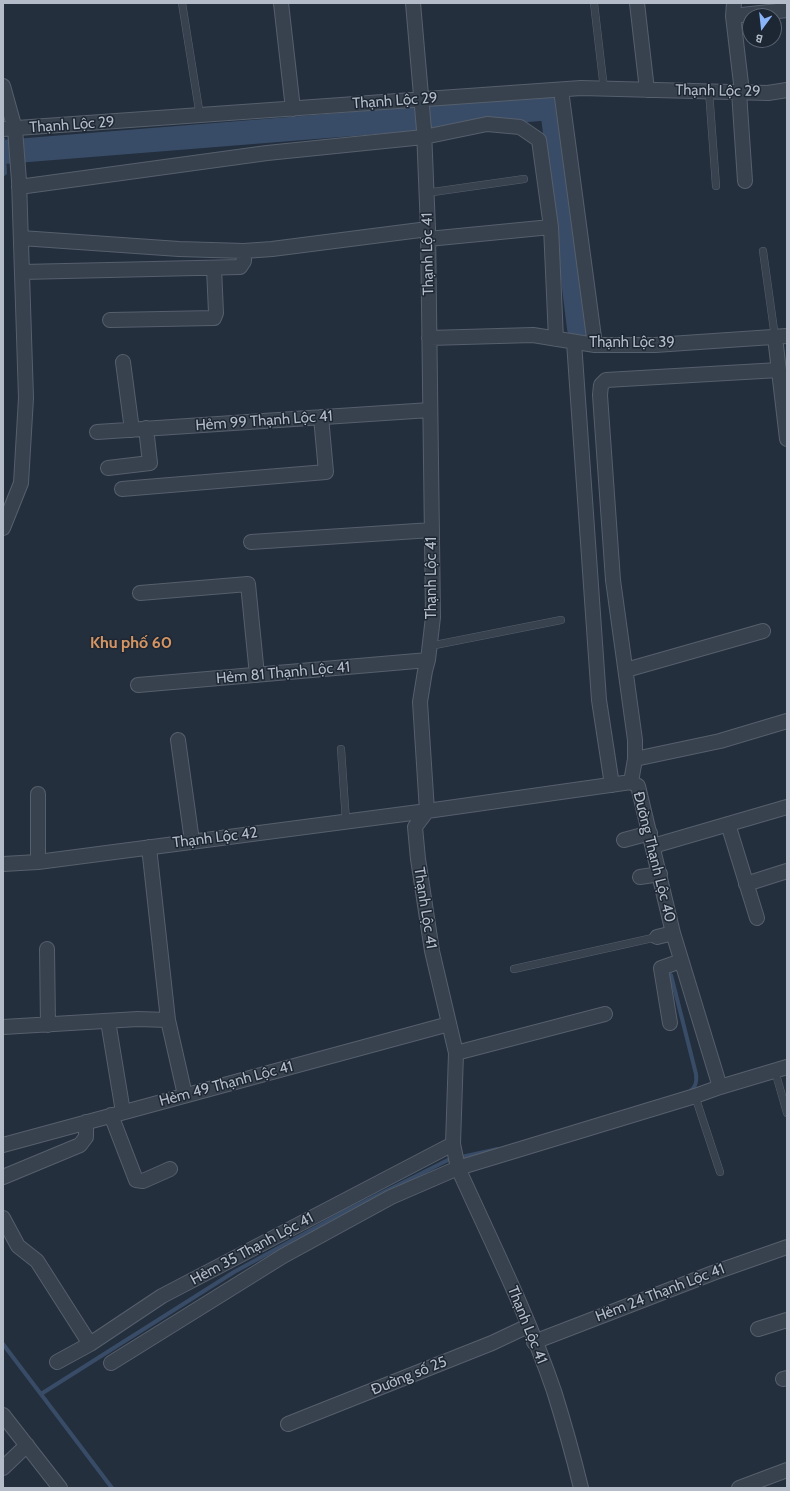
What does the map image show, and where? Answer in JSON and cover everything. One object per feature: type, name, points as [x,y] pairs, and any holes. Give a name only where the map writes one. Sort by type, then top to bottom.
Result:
[{"type":"street","points":[[281,3],[293,109]]},
{"type":"street","name":"Thạnh Lộc 41","points":[[413,3],[422,100],[428,234],[433,617],[428,660],[420,702],[427,811],[415,827],[418,859],[432,951],[456,1053],[453,1144],[458,1168],[520,1305],[553,1390],[569,1441],[581,1488]]},
{"type":"street","points":[[637,3],[648,90]]},
{"type":"street","points":[[744,181],[741,92],[734,9],[787,10]]},
{"type":"street","points":[[3,86],[19,184],[26,398],[21,483],[3,528]]},
{"type":"street","name":"Thạnh Lộc 29","points":[[9,129],[561,90],[604,89],[768,93],[787,90]]},
{"type":"street","points":[[561,90],[595,346]]},
{"type":"street","points":[[19,184],[487,124],[520,127],[540,140],[551,227],[556,339]]},
{"type":"street","points":[[21,238],[179,249],[244,251],[428,234],[551,227]]},
{"type":"street","points":[[22,272],[240,267],[244,261],[244,251]]},
{"type":"street","points":[[110,320],[214,318],[216,314],[214,268]]},
{"type":"street","name":"Thạnh Lộc 39","points":[[429,338],[533,335],[595,346],[655,345],[781,336]]},
{"type":"street","points":[[781,336],[779,370],[787,439]]},
{"type":"street","points":[[574,342],[599,700],[612,785]]},
{"type":"street","points":[[108,468],[150,463],[139,429],[123,362]]},
{"type":"street","points":[[631,782],[635,759],[635,740],[614,580],[600,395],[601,385],[606,380],[779,370]]},
{"type":"street","name":"Hẻm 99 Thạnh Lộc 41","points":[[97,432],[430,410]]},
{"type":"street","points":[[122,489],[326,472],[321,417]]},
{"type":"street","points":[[251,542],[432,530]]},
{"type":"street","points":[[140,593],[248,584],[257,675]]},
{"type":"street","points":[[626,670],[763,631]]},
{"type":"street","name":"Hẻm 81 Thạnh Lộc 41","points":[[138,685],[428,660]]},
{"type":"street","points":[[635,759],[720,741],[787,720]]},
{"type":"street","points":[[178,740],[192,841]]},
{"type":"street","name":"Đường Thạnh Lộc 40","points":[[427,811],[631,782],[638,786],[673,933],[720,1087]]},
{"type":"street","points":[[38,794],[38,862]]},
{"type":"street","points":[[624,840],[651,839],[728,824],[787,807]]},
{"type":"street","name":"Thạnh Lộc 42","points":[[3,864],[38,862],[427,811]]},
{"type":"street","points":[[728,824],[757,918]]},
{"type":"street","points":[[148,847],[168,1020],[185,1095]]},
{"type":"street","points":[[746,884],[787,871]]},
{"type":"street","points":[[640,877],[660,874]]},
{"type":"street","points":[[657,937],[673,933]]},
{"type":"street","points":[[47,949],[48,1025]]},
{"type":"street","points":[[670,1022],[661,968],[681,961]]},
{"type":"street","points":[[456,1053],[605,1014]]},
{"type":"street","points":[[3,1027],[138,1019],[168,1020]]},
{"type":"street","points":[[108,1021],[117,1114],[136,1180],[143,1180],[170,1169]]},
{"type":"street","name":"Hẻm 49 Thạnh Lộc 41","points":[[3,1145],[449,1024]]},
{"type":"street","points":[[111,1364],[283,1256],[391,1197],[458,1168],[781,1069]]},
{"type":"street","points":[[3,1177],[80,1145],[86,1137],[86,1122]]},
{"type":"street","name":"Hẻm 35 Thạnh Lộc 41","points":[[57,1362],[90,1344],[162,1296],[453,1144]]},
{"type":"street","points":[[3,1218],[18,1246],[37,1261],[90,1344]]},
{"type":"street","name":"Hẻm 24 Thạnh Lộc 41","points":[[534,1342],[705,1276],[787,1247]]},
{"type":"street","points":[[758,1329],[787,1320]]},
{"type":"street","name":"Đường số 25","points":[[288,1424],[492,1343],[528,1326]]},
{"type":"street","points":[[3,1415],[60,1488]]},
{"type":"street","points":[[3,1468],[27,1445]]},
{"type":"street","points":[[739,1488],[787,1470]]},
{"type":"lane","points":[[182,3],[200,116]]},
{"type":"lane","points":[[594,3],[604,89]]},
{"type":"lane","points":[[709,91],[716,186]]},
{"type":"lane","points":[[426,194],[524,179]]},
{"type":"lane","points":[[762,251],[781,336]]},
{"type":"lane","points":[[430,646],[561,620]]},
{"type":"lane","points":[[341,749],[346,821]]},
{"type":"lane","points":[[514,969],[657,937]]},
{"type":"lane","points":[[781,1069],[787,1113]]},
{"type":"lane","points":[[695,1096],[720,1172]]},
{"type":"water","points":[[3,137],[5,138],[7,174],[3,177]]},
{"type":"waterway","points":[[3,152],[552,108],[579,328]]},
{"type":"waterway","points":[[671,975],[696,1074],[696,1084],[689,1092]]},
{"type":"waterway","points":[[41,1394],[234,1272],[346,1211],[448,1160],[498,1149]]},
{"type":"waterway","points":[[3,1344],[112,1488]]},
{"type":"district","name":"Khu phố 60","points":[[131,643]]}]
